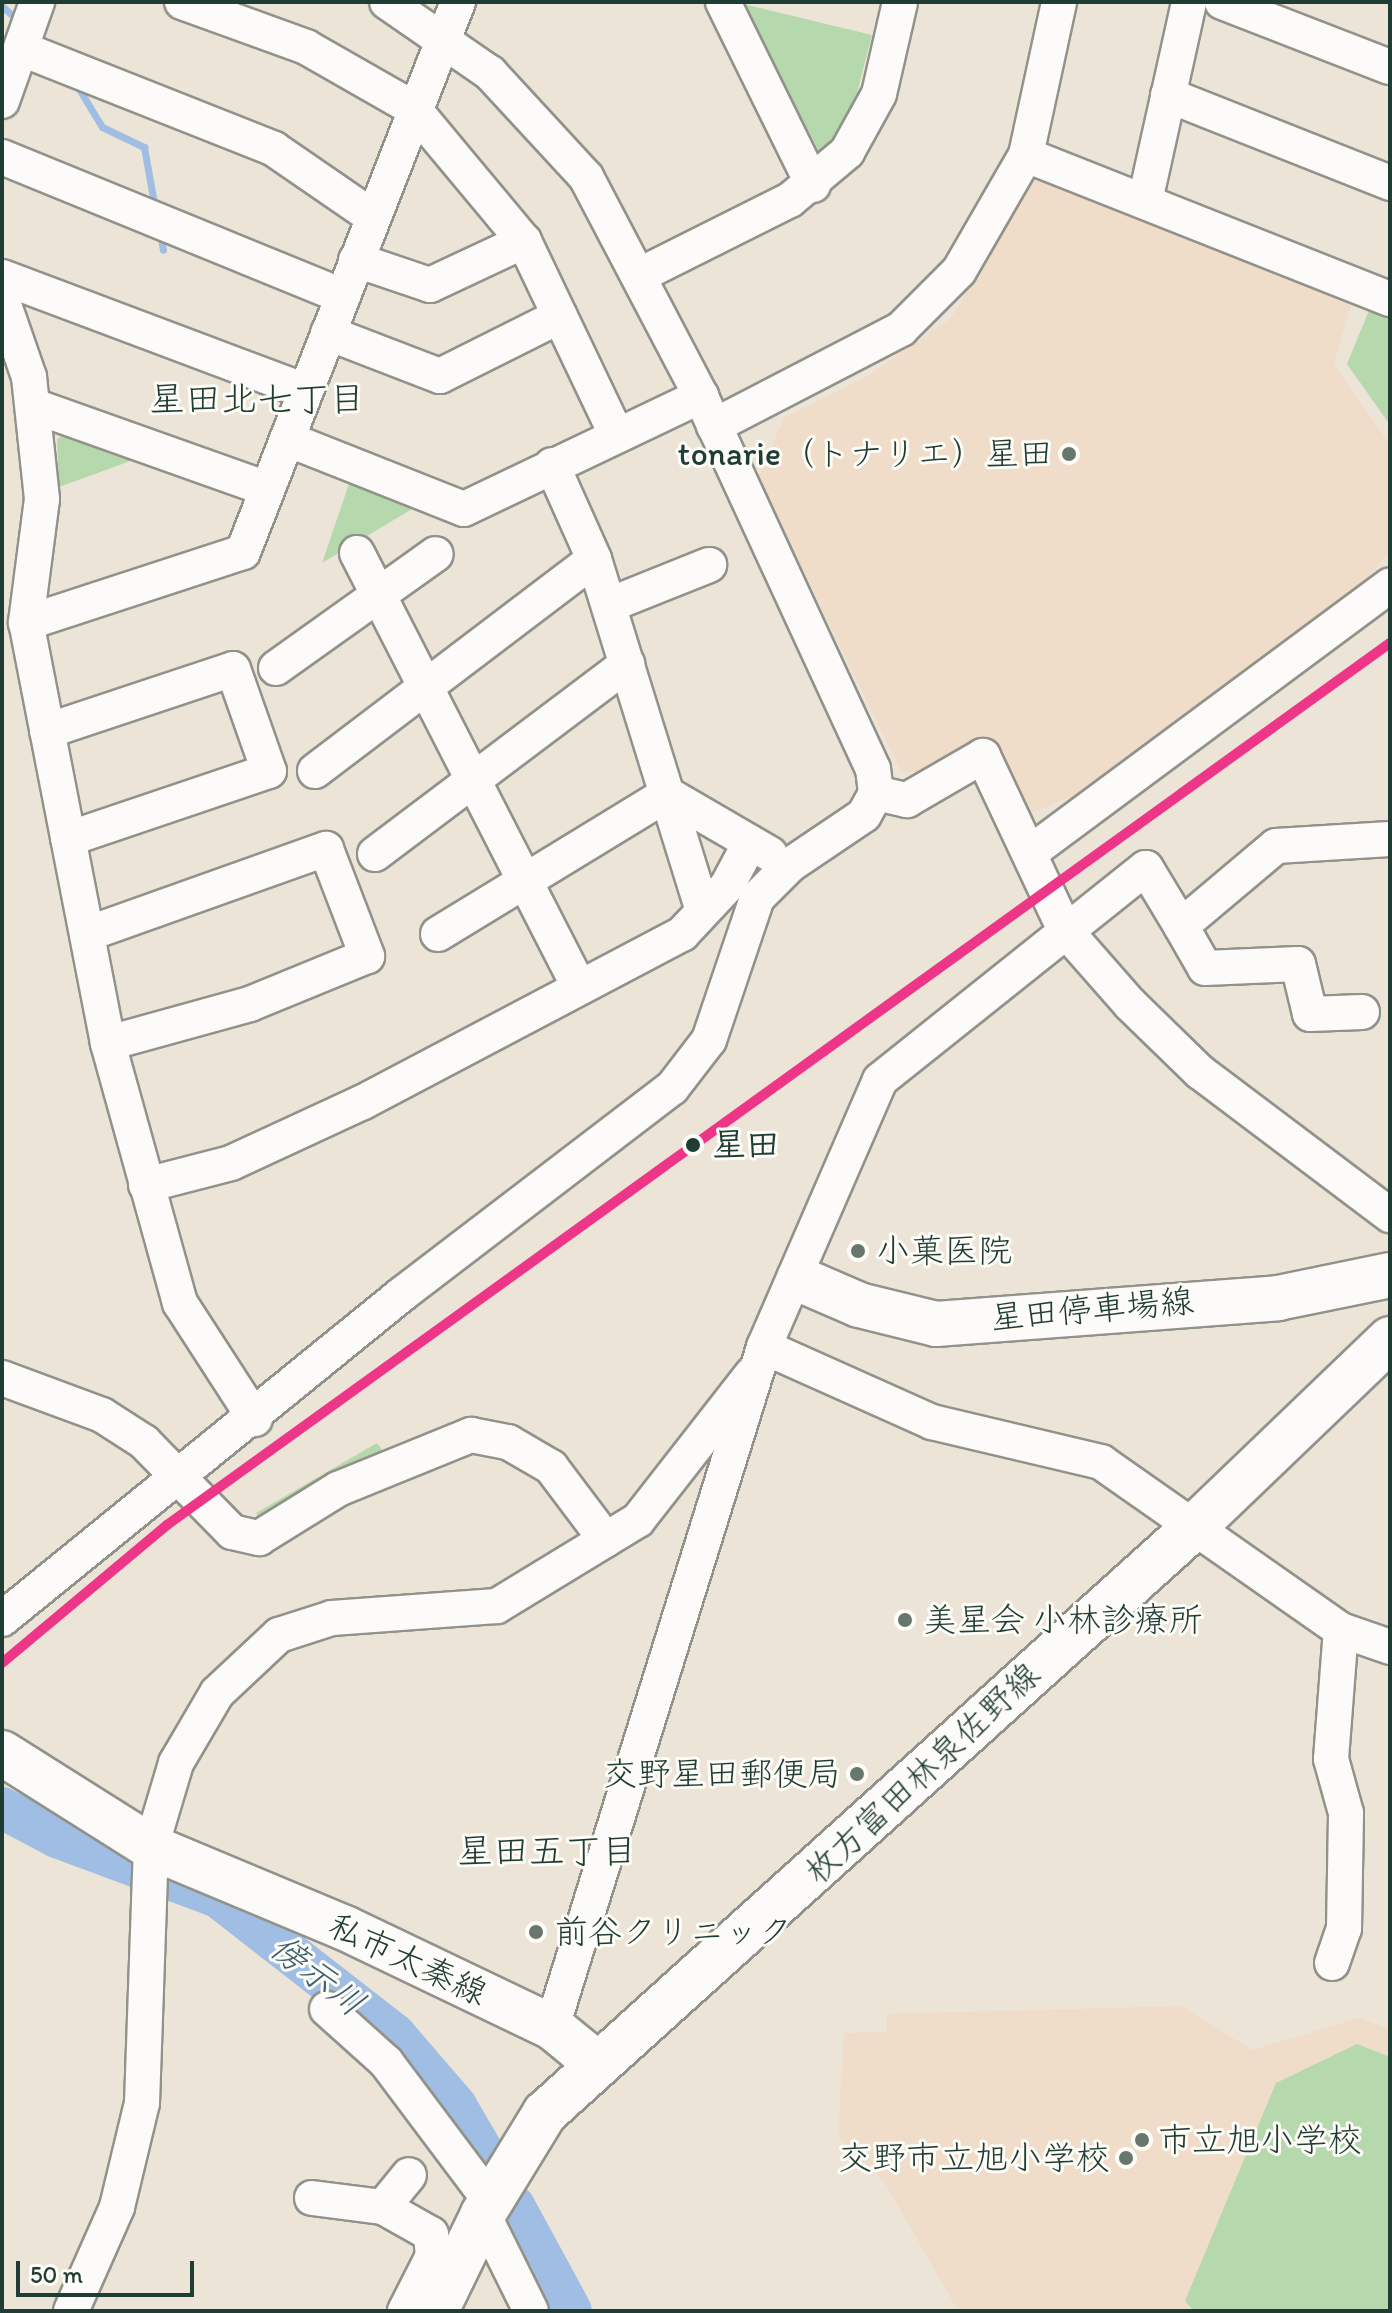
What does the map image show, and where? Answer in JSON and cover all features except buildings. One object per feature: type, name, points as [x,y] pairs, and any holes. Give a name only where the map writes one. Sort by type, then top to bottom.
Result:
[{"type":"main road","name":"星田停車場線","points":[[799,1279],[859,1305],[936,1324],[1278,1298],[1390,1275]]},
{"type":"main road","name":"枚方富田林泉佐野線","points":[[436,2311],[487,2208],[545,2113],[596,2063],[668,2008],[1191,1530],[1390,1339]]},
{"type":"main road","name":"私市太秦線","points":[[2,1753],[150,1864],[345,1928],[552,2027],[596,2063]]},
{"type":"street","points":[[2,101],[37,2]]},
{"type":"street","points":[[182,2],[306,47],[413,108],[524,241],[616,434]]},
{"type":"street","points":[[2,1619],[255,1419],[401,1295],[672,1088],[709,1040],[757,898],[790,865],[864,815],[876,793],[873,769],[708,411],[640,275],[586,177],[490,73],[387,2]]},
{"type":"street","points":[[26,623],[243,552],[413,108],[458,2]]},
{"type":"street","points":[[723,2],[813,185]]},
{"type":"street","points":[[640,275],[813,185],[847,152],[879,94],[900,2]]},
{"type":"street","points":[[287,439],[464,509],[616,434],[708,411],[901,329],[959,271],[1026,155],[1059,2]]},
{"type":"street","points":[[1145,201],[1189,2]]},
{"type":"street","points":[[1222,2],[1390,67]]},
{"type":"street","points":[[22,49],[274,149],[373,217]]},
{"type":"street","points":[[1168,95],[1390,183]]},
{"type":"street","points":[[1026,155],[1390,299]]},
{"type":"street","points":[[2,157],[342,296]]},
{"type":"street","points":[[356,260],[430,285],[524,241]]},
{"type":"street","points":[[2,277],[305,391]]},
{"type":"street","points":[[2,299],[34,406],[42,499],[26,623],[108,1043],[180,1303],[255,1419]]},
{"type":"street","points":[[328,333],[440,376],[560,316]]},
{"type":"street","points":[[34,406],[267,489]]},
{"type":"street","points":[[552,465],[594,559],[703,911]]},
{"type":"street","points":[[357,553],[579,987]]},
{"type":"street","points":[[276,668],[436,554]]},
{"type":"street","points":[[315,771],[594,559]]},
{"type":"street","points":[[609,605],[709,565]]},
{"type":"street","points":[[1031,852],[1390,585]]},
{"type":"street","points":[[375,854],[627,664]]},
{"type":"street","points":[[47,731],[233,669],[269,771],[68,839]]},
{"type":"street","points":[[876,793],[907,800],[983,756],[1031,852],[1065,930],[1200,1072],[1390,1215]]},
{"type":"street","points":[[667,794],[790,865]]},
{"type":"street","points":[[438,934],[526,884],[667,794]]},
{"type":"street","points":[[1181,926],[1276,846],[1390,839]]},
{"type":"street","points":[[146,1185],[231,1163],[682,934],[703,911],[750,843]]},
{"type":"street","points":[[87,934],[326,849],[367,956],[250,1004],[108,1043]]},
{"type":"street","points":[[552,2027],[761,1358],[799,1279],[880,1080],[1146,868],[1205,968],[1298,964],[1310,1014],[1362,1012]]},
{"type":"street","points":[[761,1358],[932,1422],[1101,1462],[1191,1530],[1341,1630],[1390,1647]]},
{"type":"street","points":[[71,2311],[117,2207],[142,2103],[150,1864],[176,1763],[217,1693],[279,1635],[332,1618],[497,1606],[606,1540],[638,1520],[761,1358]]},
{"type":"street","points":[[2,1378],[102,1415],[144,1442],[232,1532],[259,1538],[338,1489],[471,1435],[508,1442],[551,1467],[606,1540]]},
{"type":"street","points":[[1332,1963],[1344,1929],[1346,1813],[1331,1759],[1341,1630]]},
{"type":"street","points":[[327,2009],[415,2112],[487,2208],[531,2311]]},
{"type":"street","points":[[383,2207],[409,2175]]},
{"type":"street","points":[[312,2198],[383,2207],[431,2234],[433,2256],[405,2311]]},
{"type":"shaded area","points":[[1051,176],[1353,297],[1334,364],[1390,445],[1390,552],[1338,609],[1085,792],[1027,814],[984,735],[922,773],[901,771],[758,478],[784,418],[868,376],[951,318],[1032,182]]},
{"type":"shaded area","name":"交野市立旭小学校","points":[[1182,2006],[1252,2050],[1360,2018],[1390,2029],[1390,2311],[958,2311],[884,2181],[838,2136],[844,2033],[887,2032],[887,2014]]},
{"type":"green space","points":[[743,4],[872,35],[855,101],[823,159]]},
{"type":"green space","points":[[1370,308],[1390,316],[1390,425],[1347,364]]},
{"type":"green space","points":[[67,433],[136,459],[59,487],[57,439]]},
{"type":"green space","points":[[350,481],[417,506],[322,563]]},
{"type":"green space","points":[[377,1443],[386,1455],[259,1518],[256,1513]]},
{"type":"green space","points":[[1357,2044],[1390,2057],[1388,2311],[1194,2311],[1185,2301],[1276,2083]]},
{"type":"waterway","points":[[2,6],[20,22]]},
{"type":"waterway","points":[[76,84],[102,127],[144,147],[155,209]]},
{"type":"waterway","points":[[160,233],[163,250]]},
{"type":"waterway","name":"傍示川","points":[[2,1808],[57,1837],[218,1897],[395,2035],[456,2106],[491,2166]]},
{"type":"waterway","name":"傍示川","points":[[514,2206],[571,2311]]},
{"type":"transit line","points":[[2,1663],[167,1525],[1390,643]]},
{"type":"place","name":"tonarie（トナリエ）星田","points":[[1069,454]]},
{"type":"place","name":"星田","points":[[693,1145]]},
{"type":"place","name":"小菓医院","points":[[858,1251]]},
{"type":"place","name":"美星会 小林診療所","points":[[905,1620]]},
{"type":"place","name":"交野星田郵便局","points":[[857,1774]]},
{"type":"place","name":"前谷クリニック","points":[[536,1932]]},
{"type":"place","name":"市立旭小学校","points":[[1142,2140]]},
{"type":"place","name":"交野市立旭小学校","points":[[1126,2158]]},
{"type":"district","name":"星田北七丁目","points":[[257,399]]},
{"type":"district","name":"星田五丁目","points":[[547,1851]]}]
